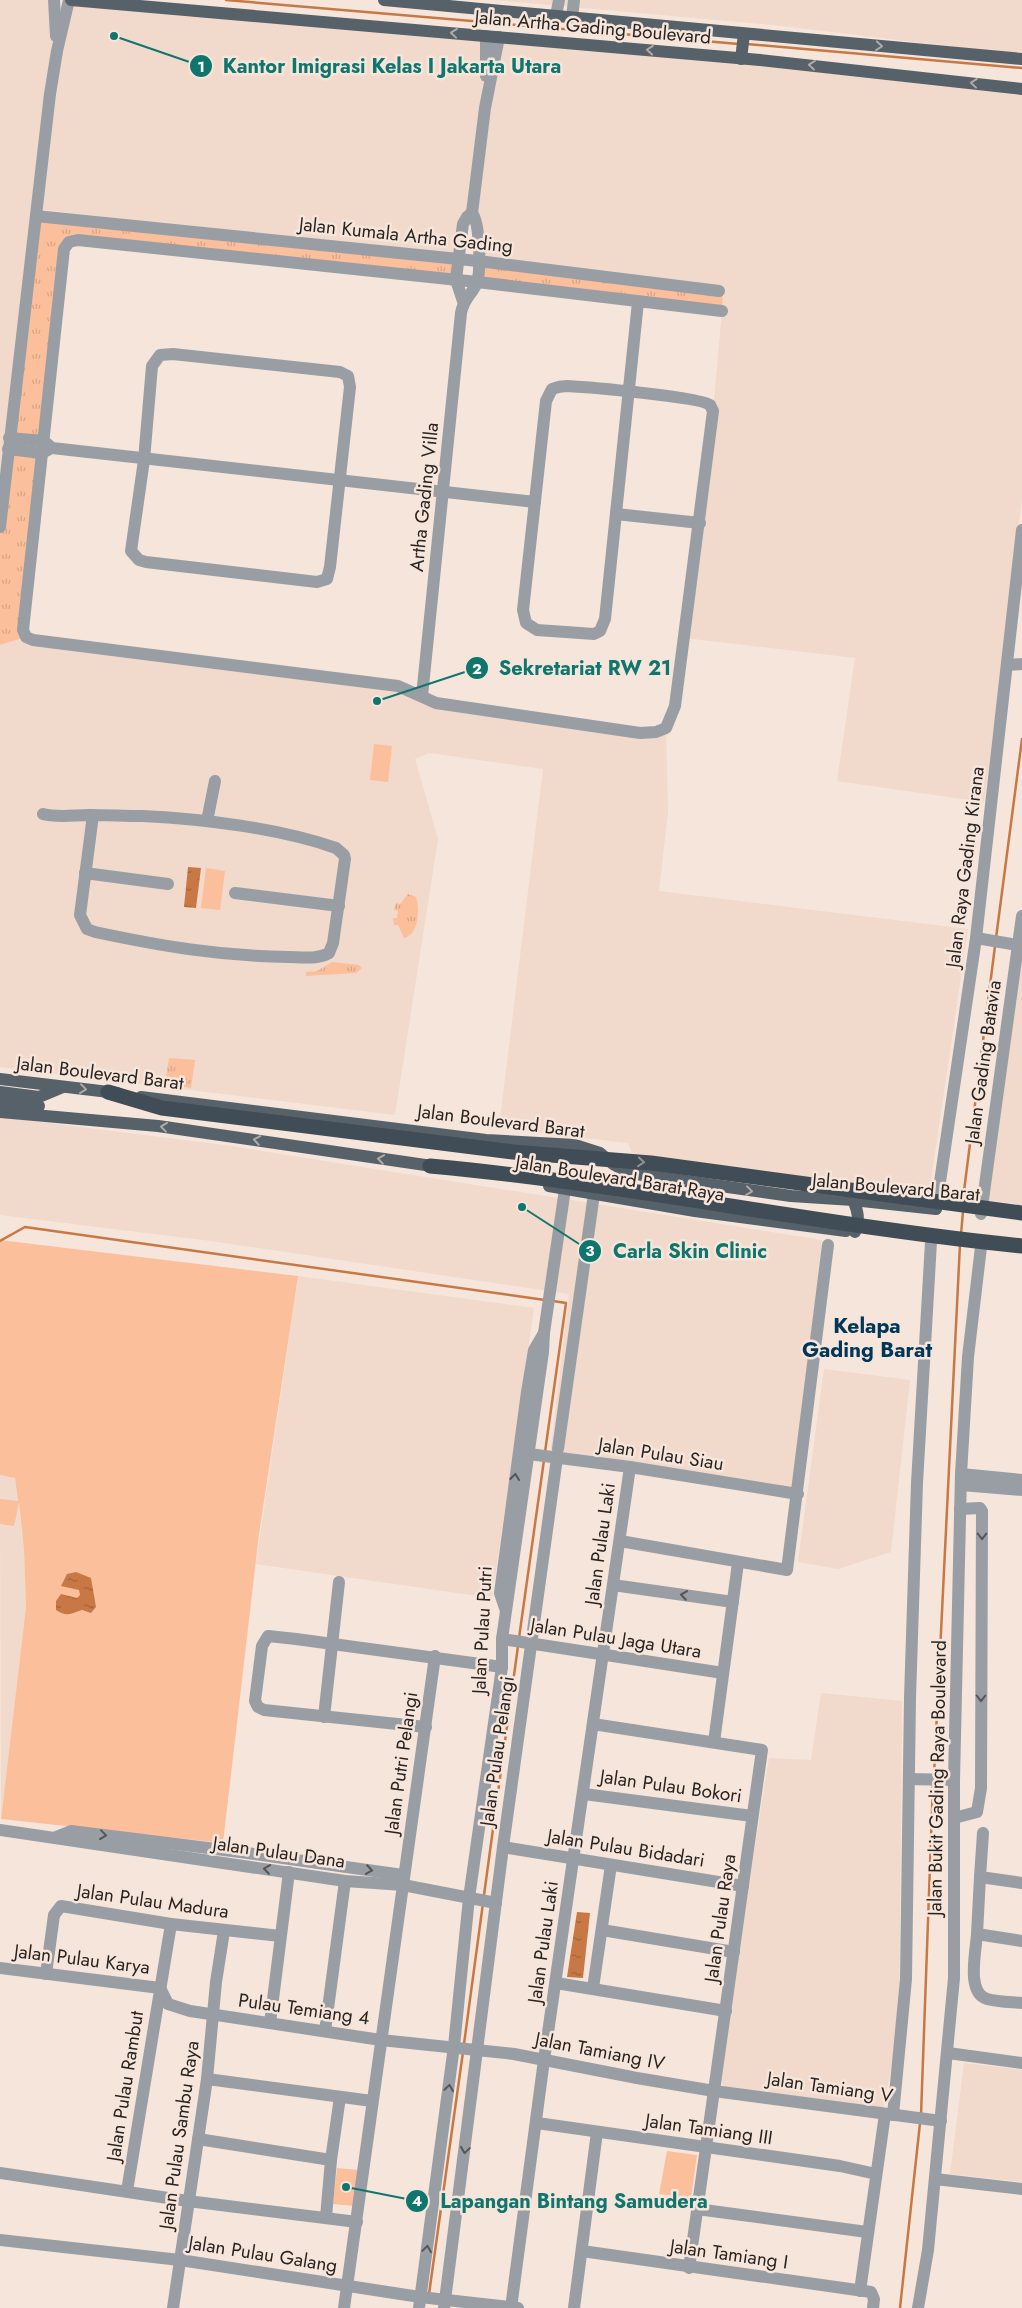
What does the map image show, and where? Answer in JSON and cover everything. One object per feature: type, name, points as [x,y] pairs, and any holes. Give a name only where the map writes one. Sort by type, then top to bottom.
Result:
[{"type":"highway","points":[[108,1092],[162,1108],[513,1152],[651,1163],[1022,1213]]},
{"type":"highway","points":[[430,1166],[517,1174],[941,1238],[1022,1246]]},
{"type":"main road","name":"Jalan Artha Gading Boulevard","points":[[70,0],[741,56],[1022,89]]},
{"type":"main road","name":"Jalan Artha Gading Boulevard","points":[[384,0],[743,36],[1022,60]]},
{"type":"main road","points":[[741,56],[743,36]]},
{"type":"main road","name":"Jalan Boulevard Barat","points":[[0,1079],[486,1140],[575,1145],[600,1153],[613,1164],[629,1173],[791,1196],[853,1200],[1022,1218]]},
{"type":"main road","points":[[0,1092],[36,1097],[64,1086]]},
{"type":"main road","points":[[0,1102],[113,1114],[137,1124]]},
{"type":"main road","points":[[0,1112],[137,1124]]},
{"type":"main road","name":"Jalan Boulevard Barat Raya","points":[[137,1124],[212,1133],[430,1166],[738,1217],[1022,1254]]},
{"type":"main road","points":[[853,1200],[858,1211],[858,1223],[855,1232]]},
{"type":"street","points":[[54,0],[57,51]]},
{"type":"street","points":[[0,527],[36,212],[57,51],[70,0]]},
{"type":"street","points":[[556,16],[559,0]]},
{"type":"street","points":[[572,18],[574,0]]},
{"type":"street","points":[[463,301],[477,282],[478,227],[472,213],[492,36]]},
{"type":"street","name":"Jalan Kumala Artha Gading","points":[[36,212],[81,215],[89,220],[478,261],[719,291]]},
{"type":"street","points":[[456,280],[463,224],[472,213]]},
{"type":"street","points":[[638,302],[629,393],[605,620],[600,631],[588,634],[537,630],[526,623],[523,610],[546,401],[552,389],[565,386],[629,393],[697,400],[710,405],[713,410],[700,523],[675,706],[666,728],[656,732],[640,733],[436,702],[398,686],[33,640],[26,637],[23,630],[46,448],[64,249],[70,242],[78,240],[477,282],[722,312]]},
{"type":"street","name":"Artha Gading Villa","points":[[422,696],[463,301],[456,280]]},
{"type":"street","points":[[173,354],[340,372],[348,376],[350,387],[339,481],[329,574],[326,579],[317,582],[140,560],[131,551],[130,545],[144,460],[152,366],[160,355],[173,354]]},
{"type":"street","points":[[9,444],[535,502]]},
{"type":"street","points":[[616,514],[700,523]]},
{"type":"street","name":"Jalan Raya Gading Kirana","points":[[939,1209],[1016,664],[1022,530]]},
{"type":"street","points":[[207,821],[215,781]]},
{"type":"street","points":[[43,814],[92,815],[207,821],[328,845],[341,851],[345,860],[333,943],[325,955],[280,957],[179,950],[94,932],[87,928],[80,914],[92,815]]},
{"type":"street","points":[[85,873],[168,884]]},
{"type":"street","points":[[235,893],[339,906]]},
{"type":"street","name":"Jalan Gading Batavia","points":[[976,1213],[1014,944],[1022,916]]},
{"type":"street","points":[[976,938],[1014,944]]},
{"type":"street","name":"Jalan Pulau Putri","points":[[421,2301],[456,2047],[502,1667],[506,1611],[500,1593],[510,1553],[526,1454],[534,1350],[544,1333],[565,1189]]},
{"type":"street","name":"Jalan Pulau Pelangi","points":[[442,2302],[476,2049],[493,1903],[503,1847],[555,1455],[582,1288],[594,1194]]},
{"type":"street","points":[[873,2308],[874,2299],[866,2292],[867,2232],[876,2174],[889,2114],[906,1979],[913,1779],[917,1483],[936,1242]]},
{"type":"street","points":[[620,1540],[738,1563],[787,1570],[828,1246]]},
{"type":"street","name":"Jalan Bukit Gading Raya Boulevard","points":[[918,2308],[928,2250],[954,1978],[954,1818],[949,1780],[961,1479],[978,1247]]},
{"type":"street","name":"Jalan Pulau Siau","points":[[526,1454],[555,1455],[798,1494]]},
{"type":"street","name":"Jalan Pulau Laki","points":[[514,2308],[544,2060],[630,1468]]},
{"type":"street","points":[[961,1479],[1019,1485]]},
{"type":"street","points":[[954,1818],[977,1812],[981,1788],[982,1511],[974,1506],[960,1508]]},
{"type":"street","points":[[593,1724],[714,1742],[738,1563]]},
{"type":"street","points":[[324,1717],[339,1582]]},
{"type":"street","points":[[613,1585],[733,1602]]},
{"type":"street","points":[[426,1727],[264,1710],[258,1707],[254,1701],[262,1646],[268,1636],[435,1656],[502,1667]]},
{"type":"street","name":"Jalan Pulau Jaga Utara","points":[[504,1640],[724,1674]]},
{"type":"street","name":"Jalan Putri Pelangi","points":[[344,2308],[435,1656]]},
{"type":"street","name":"Jalan Pulau Raya","points":[[689,2268],[762,1750],[714,1742]]},
{"type":"street","points":[[913,1779],[949,1780]]},
{"type":"street","name":"Jalan Pulau Bokori","points":[[584,1794],[752,1816]]},
{"type":"street","name":"Jalan Pulau Dana","points":[[0,1830],[345,1881],[403,1880]]},
{"type":"street","name":"Jalan Pulau Dana","points":[[56,1837],[71,1831],[240,1852],[403,1880],[493,1903]]},
{"type":"street","points":[[983,1833],[974,1985],[978,1993],[986,1998],[1022,2003]]},
{"type":"street","name":"Jalan Pulau Bidadari","points":[[503,1847],[743,1886]]},
{"type":"street","points":[[593,1988],[611,1865]]},
{"type":"street","points":[[270,2023],[289,1872]]},
{"type":"street","points":[[980,1877],[1022,1883]]},
{"type":"street","points":[[325,2031],[345,1881]]},
{"type":"street","name":"Jalan Pulau Madura","points":[[46,1974],[54,1915],[61,1906],[171,1924],[280,1936]]},
{"type":"street","name":"Jalan Pulau Rambut","points":[[127,2191],[171,1924]]},
{"type":"street","points":[[602,1930],[734,1952]]},
{"type":"street","name":"Jalan Pulau Sambu Raya","points":[[173,2308],[207,2079],[224,1931]]},
{"type":"street","points":[[977,1934],[1022,1941]]},
{"type":"street","name":"Jalan Pulau Karya","points":[[0,1968],[160,1988]]},
{"type":"street","points":[[556,1983],[726,2011]]},
{"type":"street","name":"Pulau Temiang 4","points":[[160,1988],[168,2004],[174,2008],[381,2040],[476,2049]]},
{"type":"street","name":"Jalan Tamiang IV","points":[[476,2049],[714,2091]]},
{"type":"street","points":[[948,2052],[1022,2063]]},
{"type":"street","points":[[207,2079],[372,2101]]},
{"type":"street","name":"Jalan Tamiang V","points":[[714,2091],[941,2121]]},
{"type":"street","points":[[326,2217],[331,2160],[340,2097]]},
{"type":"street","name":"Jalan Tamiang III","points":[[536,2123],[840,2166],[876,2174]]},
{"type":"street","points":[[574,2308],[597,2132]]},
{"type":"street","points":[[198,2139],[331,2160]]},
{"type":"street","points":[[0,2173],[188,2201],[357,2222]]},
{"type":"street","points":[[935,2179],[1022,2189]]},
{"type":"street","points":[[697,2209],[867,2232]]},
{"type":"street","name":"Jalan Pulau Galang","points":[[0,2240],[180,2260],[347,2286],[421,2301],[514,2308]]},
{"type":"street","name":"Jalan Tamiang I","points":[[582,2251],[689,2268],[866,2292]]},
{"type":"shaded area","points":[[0,0],[54,0],[57,48],[69,0],[760,60],[1022,95],[1022,497],[984,802],[837,781],[855,658],[684,638],[713,411],[722,311],[478,261],[472,214],[458,259],[38,209],[0,528]],"holes":[[[485,49],[485,115],[474,197]]]},
{"type":"shaded area","points":[[494,0],[1022,0],[1022,55],[773,25]]},
{"type":"shaded area","points":[[26,637],[398,686],[436,703],[642,733],[666,728],[668,812],[659,891],[968,929],[929,1194],[632,1153],[628,1143],[499,1128],[543,769],[429,753],[415,759],[438,839],[395,1115],[0,1067],[0,645]]},
{"type":"shaded area","points":[[1022,908],[1022,1205],[983,1200]]},
{"type":"shaded area","points":[[0,1117],[224,1145],[822,1240],[793,1491],[550,1455],[569,1294],[211,1241],[0,1215]]},
{"type":"shaded area","points":[[298,1276],[534,1308],[492,1598],[256,1564]]},
{"type":"shaded area","points":[[824,1369],[910,1380],[891,1552],[838,1569],[798,1562]]},
{"type":"shaded area","points":[[0,1475],[15,1478],[24,1550],[26,1607],[1,1819]]},
{"type":"shaded area","points":[[821,1693],[902,1701],[899,2028],[883,2109],[725,2087],[718,2079],[769,1758],[811,1760]]},
{"type":"shaded area","points":[[964,2063],[1022,2070],[1022,2182],[950,2174]]},
{"type":"green space","points":[[36,216],[458,259],[457,282],[70,242],[44,441],[10,438]]},
{"type":"green space","points":[[478,261],[723,288],[722,311],[477,282]]},
{"type":"green space","points":[[8,449],[42,453],[26,637],[0,645],[0,527]]},
{"type":"green space","points":[[374,744],[392,746],[388,782],[370,780]]},
{"type":"green space","points":[[206,868],[225,871],[220,910],[201,908]]},
{"type":"green space","points":[[408,894],[416,897],[418,914],[413,932],[404,938],[398,925],[394,925],[393,918],[397,918],[398,911],[394,910],[396,903],[400,904]]},
{"type":"green space","points":[[332,962],[359,965],[362,968],[356,973],[306,976],[306,972],[317,971]]},
{"type":"green space","points":[[169,1058],[195,1060],[191,1088],[165,1084]]},
{"type":"green space","points":[[0,1240],[298,1276],[259,1534],[223,1843],[1,1819],[26,1607],[24,1550],[19,1503],[14,1526],[0,1524],[0,1499],[18,1501],[15,1478],[0,1475]]},
{"type":"green space","points":[[667,2151],[697,2155],[691,2198],[659,2194]]},
{"type":"green space","points":[[337,2168],[359,2170],[355,2206],[333,2204]]},
{"type":"water","points":[[188,867],[201,868],[196,908],[184,907]]},
{"type":"water","points":[[76,1572],[91,1578],[96,1607],[91,1613],[82,1610],[66,1614],[56,1610],[56,1601],[61,1594],[77,1598],[80,1595],[79,1590],[61,1586],[67,1574]]},
{"type":"water","points":[[577,1912],[590,1913],[583,1978],[567,1977]]},
{"type":"waterway","points":[[226,0],[739,44]]},
{"type":"waterway","points":[[747,44],[1022,68]]},
{"type":"waterway","points":[[996,938],[1022,739]]},
{"type":"waterway","points":[[963,1199],[995,946]]},
{"type":"waterway","points":[[961,1234],[963,1212]]},
{"type":"waterway","points":[[0,1241],[25,1227],[545,1300]]},
{"type":"waterway","points":[[934,1775],[960,1244]]},
{"type":"waterway","points":[[545,1452],[566,1303],[553,1301]]},
{"type":"waterway","points":[[519,1638],[544,1460]]},
{"type":"waterway","points":[[484,1895],[518,1646]]},
{"type":"waterway","points":[[921,2115],[933,1783]]},
{"type":"waterway","points":[[464,2044],[483,1903]]},
{"type":"waterway","points":[[429,2294],[463,2052]]},
{"type":"waterway","points":[[900,2308],[920,2123]]},
{"type":"place","name":"Kantor Imigrasi Kelas I Jakarta Utara","points":[[114,36]]},
{"type":"place","name":"Sekretariat RW 21","points":[[377,701]]},
{"type":"place","name":"Carla Skin Clinic","points":[[522,1207]]},
{"type":"place","name":"Lapangan Bintang Samudera","points":[[346,2187]]},
{"type":"district","name":"Kelapa Gading Barat","points":[[867,1338]]}]
